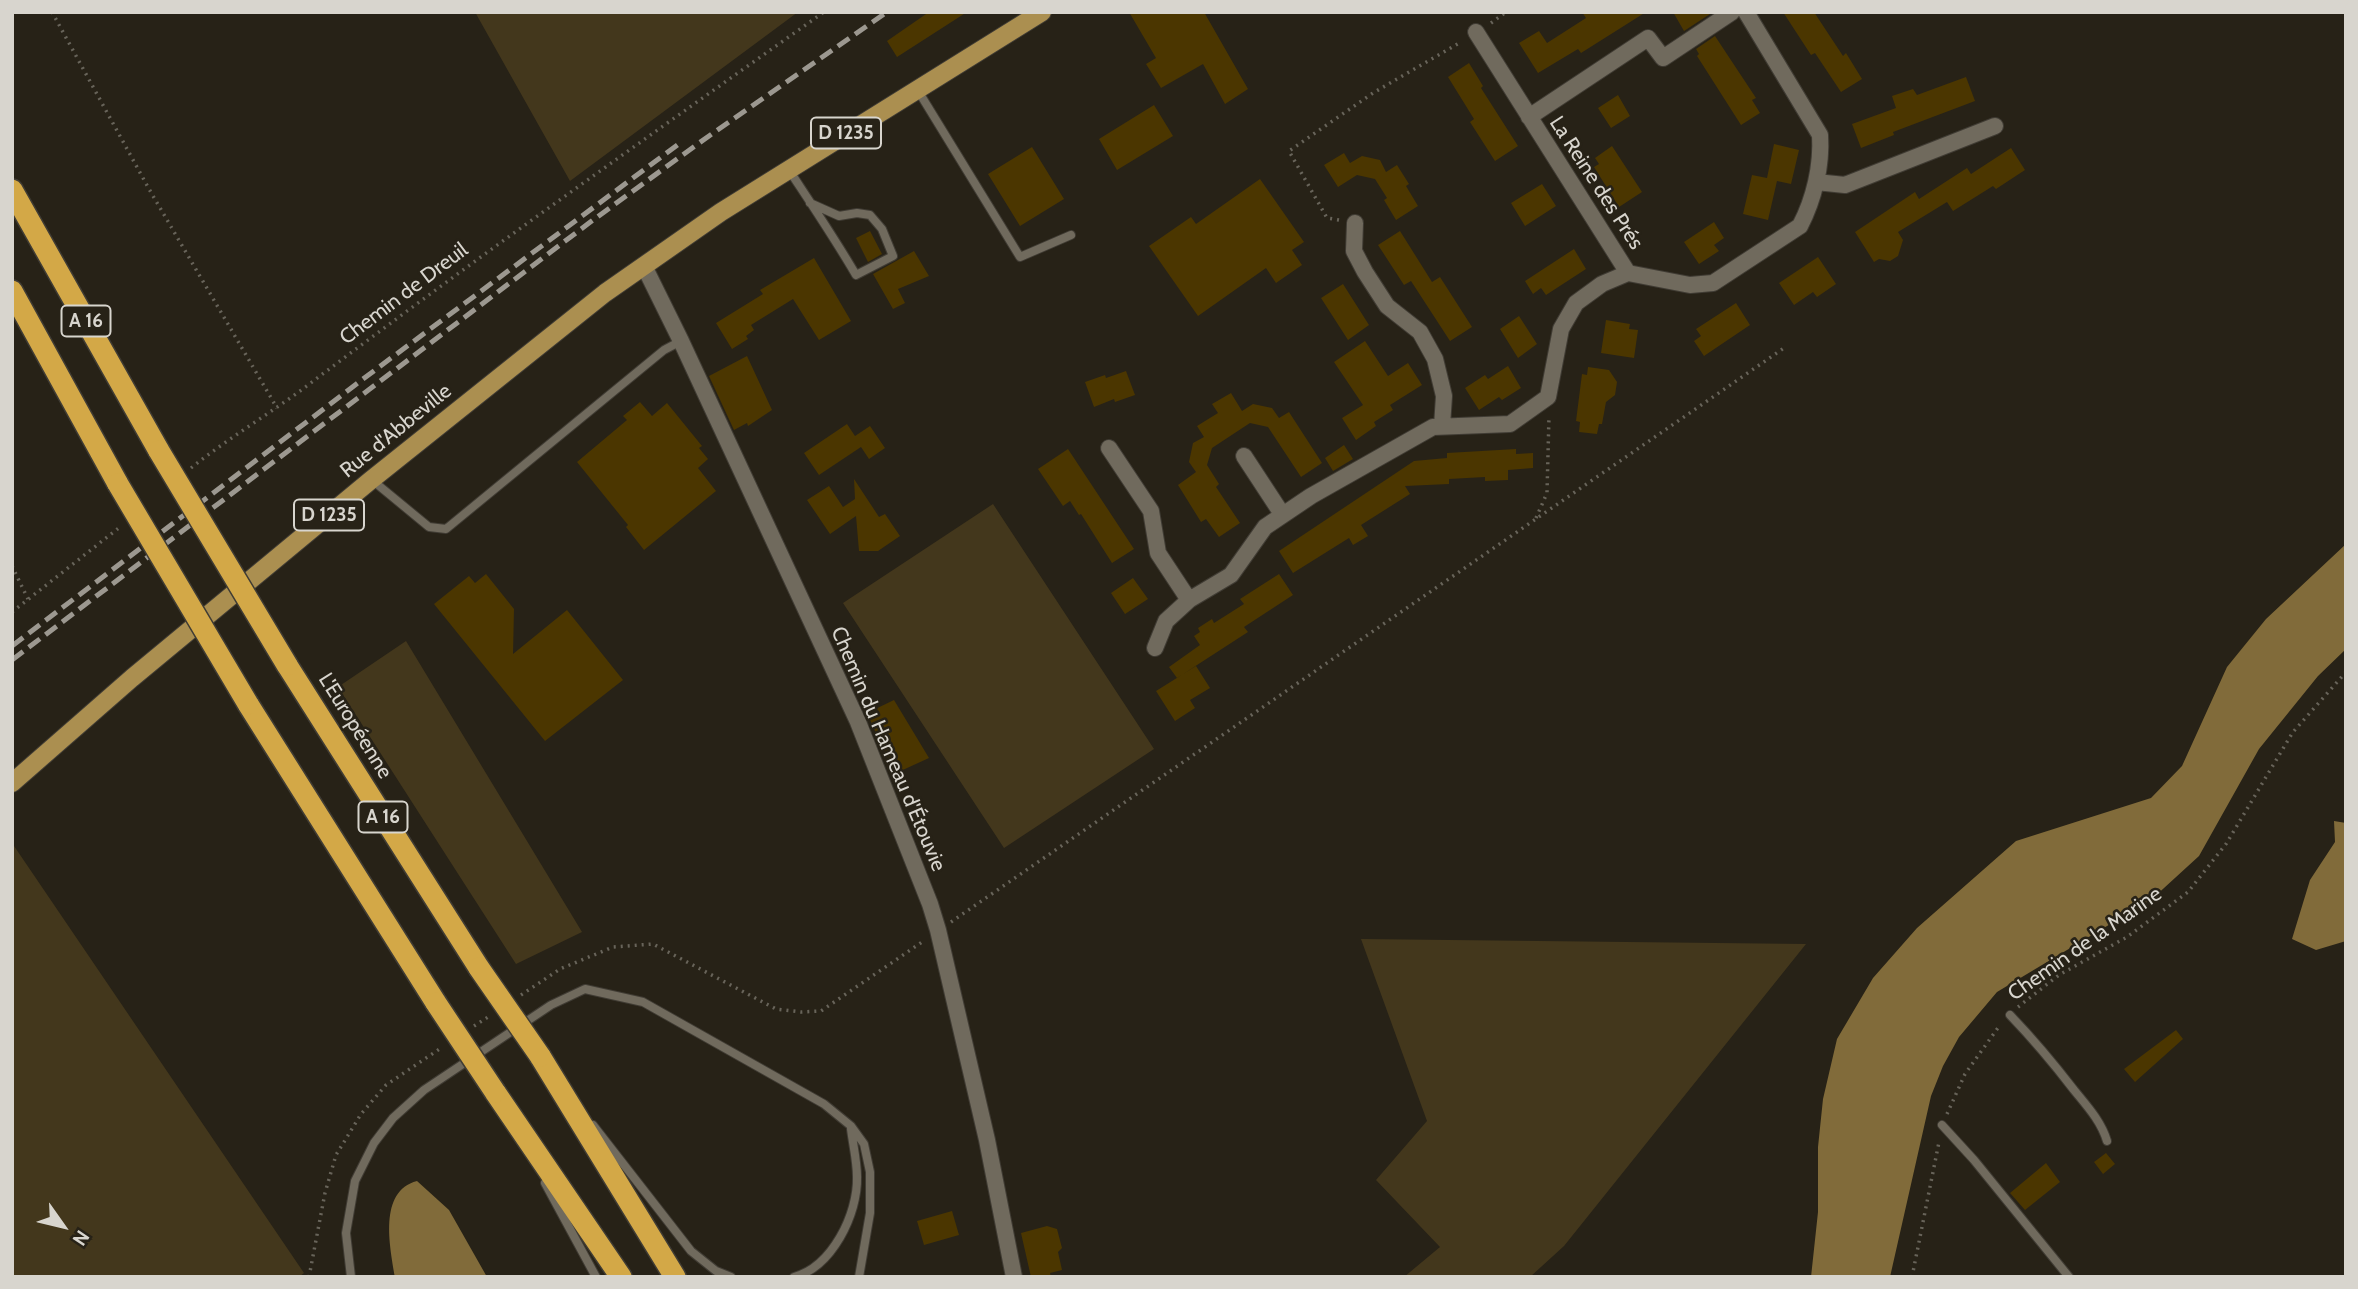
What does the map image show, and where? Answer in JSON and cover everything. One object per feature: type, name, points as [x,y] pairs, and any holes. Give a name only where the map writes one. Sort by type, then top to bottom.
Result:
[{"type":"highway","name":"L'Européenne","points":[[12,190],[159,451],[287,665],[480,968],[540,1056],[675,1277]]},
{"type":"highway","name":"A 16","points":[[12,291],[118,484],[248,704],[436,1003],[621,1277]]},
{"type":"main road","name":"D 1235","points":[[649,262],[788,169],[1041,12]]},
{"type":"main road","name":"Rue d'Abbeville","points":[[12,783],[132,678],[371,480],[559,327],[649,262]]},
{"type":"street","name":"La Reine des Prés","points":[[1528,117],[1648,38],[1663,58],[1732,12]]},
{"type":"street","points":[[1155,648],[1166,621],[1189,600],[1231,575],[1265,527],[1282,514],[1433,427],[1510,424],[1548,397],[1561,329],[1576,303],[1602,284],[1628,273],[1690,285],[1713,283],[1800,226],[1808,211],[1816,182],[1821,152],[1820,135],[1746,12]]},
{"type":"street","name":"La Reine des Prés","points":[[1476,32],[1628,273]]},
{"type":"street","points":[[1816,182],[1845,185],[1995,126]]},
{"type":"street","points":[[1354,223],[1354,251],[1365,272],[1387,306],[1420,332],[1435,359],[1444,396],[1442,426]]},
{"type":"street","name":"Chemin du Hameau d'Étouvie","points":[[649,262],[681,341],[858,722],[930,904],[939,930],[987,1140],[1014,1277]]},
{"type":"street","points":[[1109,448],[1151,511],[1158,553],[1189,600]]},
{"type":"street","points":[[1244,456],[1282,514]]},
{"type":"lane","points":[[917,89],[1020,257],[1071,235]]},
{"type":"lane","points":[[788,169],[810,203],[838,243],[856,275],[893,256],[882,229],[870,215],[857,213],[839,216],[810,203]]},
{"type":"lane","points":[[371,480],[429,527],[446,529],[664,350],[681,341]]},
{"type":"lane","points":[[351,1277],[346,1233],[355,1181],[374,1143],[393,1118],[424,1090],[551,1005],[585,989],[643,1002],[824,1104],[851,1126],[864,1144],[870,1172],[870,1213],[859,1277]]},
{"type":"lane","points":[[2010,1015],[2046,1054],[2085,1104],[2102,1127],[2107,1141]]},
{"type":"lane","points":[[540,1056],[691,1251],[730,1277]]},
{"type":"lane","points":[[495,1092],[596,1277]]},
{"type":"lane","points":[[1942,1125],[1975,1160],[2069,1277]]},
{"type":"lane","points":[[794,1277],[801,1275],[822,1259],[840,1240],[850,1215],[858,1180],[851,1126]]},
{"type":"path","points":[[52,12],[149,188],[277,408]]},
{"type":"path","name":"Chemin de Dreuil","points":[[191,469],[485,254],[824,12]]},
{"type":"path","points":[[1354,223],[1327,218],[1289,151],[1373,93],[1443,55],[1506,12]]},
{"type":"path","points":[[513,1000],[559,969],[613,947],[653,944],[776,1009],[821,1011],[1784,348]]},
{"type":"path","points":[[1535,520],[1547,493],[1548,397]]},
{"type":"path","points":[[12,612],[128,520]]},
{"type":"path","points":[[12,566],[29,600]]},
{"type":"path","name":"Chemin de la Marine","points":[[1912,1277],[1942,1125],[1965,1074],[1992,1034],[2022,1002],[2059,975],[2127,937],[2188,892],[2226,844],[2293,732],[2346,672]]},
{"type":"path","points":[[467,1031],[490,1016]]},
{"type":"path","points":[[309,1277],[325,1193],[336,1155],[361,1114],[386,1085],[444,1046]]},
{"type":"shaded area","points":[[475,12],[798,12],[570,181]]},
{"type":"shaded area","points":[[993,504],[1154,749],[1004,848],[843,603]]},
{"type":"shaded area","points":[[2346,544],[2346,649],[2318,676],[2259,749],[2199,856],[2152,899],[1997,992],[1959,1037],[1931,1096],[1890,1277],[1811,1277],[1818,1212],[1818,1147],[1823,1099],[1837,1039],[1873,978],[1917,928],[2016,841],[2151,798],[2182,766],[2227,667],[2266,619]]},
{"type":"shaded area","points":[[406,641],[582,932],[516,964],[338,687]]},
{"type":"shaded area","points":[[2334,821],[2346,823],[2346,941],[2316,950],[2292,939],[2310,880],[2335,842]]},
{"type":"shaded area","points":[[12,843],[304,1273],[299,1277],[12,1277]]},
{"type":"shaded area","points":[[1361,939],[1806,944],[1564,1246],[1530,1277],[1404,1277],[1440,1247],[1376,1180],[1427,1121]]},
{"type":"shaded area","points":[[417,1181],[449,1210],[487,1277],[395,1277],[389,1236],[392,1208],[396,1196]]},
{"type":"building","points":[[929,12],[967,12],[897,57],[887,41]]},
{"type":"building","points":[[1129,12],[1204,12],[1248,89],[1225,104],[1203,64],[1161,88],[1146,64],[1156,58]]},
{"type":"building","points":[[1582,12],[1646,12],[1581,53],[1578,49],[1538,73],[1519,43],[1539,31],[1547,43],[1586,18]]},
{"type":"building","points":[[1673,12],[1713,12],[1684,31]]},
{"type":"building","points":[[1783,12],[1814,12],[1843,56],[1846,53],[1862,79],[1841,92],[1815,53],[1811,55]]},
{"type":"building","points":[[1715,36],[1756,98],[1752,100],[1760,113],[1741,125],[1697,56],[1699,54],[1696,49]]},
{"type":"building","points":[[1469,63],[1483,86],[1481,88],[1518,146],[1495,161],[1470,122],[1474,119],[1448,77]]},
{"type":"building","points":[[1966,77],[1975,101],[1893,132],[1894,135],[1861,148],[1852,124],[1896,108],[1892,96],[1913,89],[1917,95]]},
{"type":"building","points":[[1618,95],[1630,116],[1611,128],[1598,108]]},
{"type":"building","points":[[1154,105],[1173,136],[1117,170],[1099,139]]},
{"type":"building","points":[[1774,144],[1799,150],[1791,184],[1777,181],[1768,220],[1743,214],[1752,175],[1767,178]]},
{"type":"building","points":[[1612,146],[1642,192],[1619,207],[1594,167],[1599,164],[1595,158]]},
{"type":"building","points":[[1032,147],[1064,199],[1020,226],[988,174]]},
{"type":"building","points":[[2011,148],[2025,170],[1996,189],[1993,186],[1953,211],[1947,202],[1898,232],[1903,240],[1898,256],[1890,261],[1879,259],[1874,262],[1855,232],[1915,192],[1919,199],[1967,168],[1971,174]]},
{"type":"building","points":[[1344,153],[1350,163],[1362,156],[1380,160],[1386,172],[1397,165],[1418,206],[1396,220],[1375,179],[1357,175],[1338,187],[1324,165]]},
{"type":"building","points":[[1260,179],[1304,242],[1292,250],[1302,265],[1276,283],[1266,268],[1198,316],[1149,246],[1191,217],[1196,224]]},
{"type":"building","points":[[1542,184],[1556,206],[1525,226],[1511,203]]},
{"type":"building","points":[[1714,222],[1724,238],[1714,245],[1719,251],[1699,264],[1684,242]]},
{"type":"building","points":[[870,231],[882,254],[868,262],[856,238]]},
{"type":"building","points":[[1400,231],[1432,282],[1440,277],[1472,327],[1450,341],[1411,281],[1404,285],[1378,245]]},
{"type":"building","points":[[1574,249],[1586,269],[1546,295],[1541,288],[1533,294],[1525,281]]},
{"type":"building","points":[[914,251],[929,276],[898,289],[905,303],[893,309],[873,274]]},
{"type":"building","points":[[1818,257],[1836,284],[1817,297],[1813,292],[1794,305],[1779,283]]},
{"type":"building","points":[[814,258],[851,321],[819,340],[793,299],[751,325],[754,330],[746,336],[748,339],[732,349],[716,323],[763,294],[760,290]]},
{"type":"building","points":[[1343,284],[1369,325],[1348,340],[1321,298]]},
{"type":"building","points":[[1736,303],[1750,325],[1704,356],[1694,341],[1701,336],[1696,329]]},
{"type":"building","points":[[1519,316],[1537,344],[1518,358],[1500,329]]},
{"type":"building","points":[[1606,320],[1630,324],[1629,329],[1638,330],[1634,358],[1601,353]]},
{"type":"building","points":[[1365,341],[1388,376],[1408,363],[1422,385],[1390,405],[1393,410],[1374,422],[1376,426],[1356,440],[1342,418],[1363,405],[1334,362]]},
{"type":"building","points":[[747,356],[772,410],[748,426],[747,423],[734,430],[709,376]]},
{"type":"building","points":[[1508,366],[1521,388],[1502,400],[1499,397],[1479,410],[1465,388],[1485,375],[1488,379]]},
{"type":"building","points":[[1588,367],[1609,370],[1617,382],[1615,395],[1606,402],[1602,424],[1599,424],[1597,434],[1579,432],[1580,422],[1576,421],[1582,374],[1587,375]]},
{"type":"building","points":[[1126,371],[1135,395],[1094,407],[1085,382]]},
{"type":"building","points":[[1231,393],[1242,411],[1253,404],[1272,408],[1279,418],[1289,412],[1322,463],[1301,477],[1268,427],[1250,423],[1212,448],[1207,465],[1219,484],[1216,487],[1240,523],[1219,537],[1206,519],[1201,522],[1178,485],[1196,472],[1189,462],[1193,443],[1204,437],[1197,426],[1218,413],[1212,404]]},
{"type":"building","points":[[640,402],[652,416],[667,403],[702,446],[699,448],[708,459],[698,468],[716,491],[644,550],[626,527],[628,525],[577,462],[627,420],[623,416]]},
{"type":"building","points":[[847,424],[855,436],[870,426],[885,448],[869,459],[861,447],[819,475],[804,453]]},
{"type":"building","points":[[1344,445],[1353,459],[1333,471],[1325,458]]},
{"type":"building","points":[[1068,449],[1134,549],[1112,563],[1081,514],[1079,515],[1070,501],[1063,506],[1038,469]]},
{"type":"building","points":[[1516,449],[1516,454],[1533,453],[1533,468],[1508,470],[1508,480],[1485,481],[1485,477],[1449,479],[1449,484],[1405,486],[1410,494],[1361,525],[1368,536],[1353,545],[1349,538],[1293,573],[1279,551],[1414,461],[1447,458],[1447,453]]},
{"type":"building","points":[[854,479],[879,517],[885,514],[900,536],[878,551],[859,551],[856,516],[830,534],[807,500],[829,486],[843,507],[855,499]]},
{"type":"building","points":[[486,574],[514,609],[513,654],[567,610],[623,680],[545,741],[434,604],[469,576],[475,583]]},
{"type":"building","points":[[1279,574],[1293,595],[1244,627],[1248,632],[1177,678],[1169,667],[1200,645],[1194,636],[1200,632],[1198,628],[1212,619],[1214,623],[1244,604],[1240,599]]},
{"type":"building","points":[[1133,578],[1148,599],[1125,614],[1111,593]]},
{"type":"building","points":[[1196,666],[1210,688],[1190,700],[1195,708],[1175,721],[1156,691]]},
{"type":"building","points":[[894,700],[929,758],[894,774],[867,713]]},
{"type":"building","points":[[2176,1030],[2183,1039],[2135,1082],[2124,1069]]},
{"type":"building","points":[[2106,1153],[2115,1164],[2103,1174],[2094,1162]]},
{"type":"building","points":[[2046,1163],[2060,1182],[2025,1210],[2010,1193]]},
{"type":"building","points":[[952,1211],[959,1235],[924,1245],[917,1221]]},
{"type":"building","points":[[1047,1226],[1057,1229],[1062,1248],[1058,1252],[1062,1270],[1050,1273],[1051,1277],[1031,1277],[1021,1233]]},
{"type":"railway","points":[[12,660],[589,223],[887,12]]},
{"type":"railway","points":[[12,646],[363,379],[680,143]]}]
